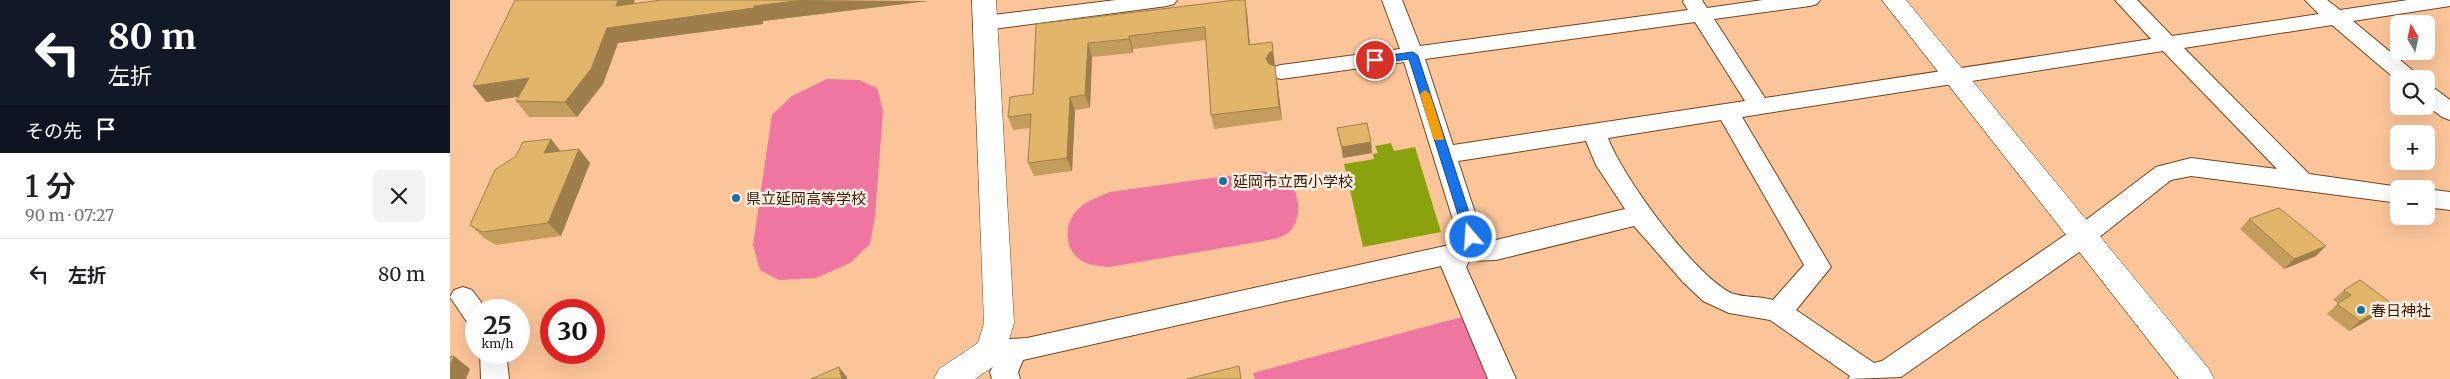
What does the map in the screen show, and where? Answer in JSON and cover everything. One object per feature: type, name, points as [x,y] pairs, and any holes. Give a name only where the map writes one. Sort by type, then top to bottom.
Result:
[{"type":"street","points":[[1006,379],[1004,372],[1004,350],[999,323],[985,12],[1167,0]]},
{"type":"street","points":[[1392,0],[1413,56],[1471,237],[1453,267],[1502,379]]},
{"type":"street","points":[[1281,72],[1413,56],[1696,8],[1810,0]]},
{"type":"street","points":[[1894,0],[2198,379]]},
{"type":"street","points":[[2125,0],[2302,181]]},
{"type":"street","points":[[2315,0],[2398,70]]},
{"type":"street","points":[[1444,155],[2449,1]]},
{"type":"street","points":[[1696,8],[1759,106]]},
{"type":"street","points":[[2435,100],[2450,112]]},
{"type":"street","points":[[1727,111],[1818,267],[1778,312]]},
{"type":"street","points":[[1594,132],[1604,159],[1645,220],[1704,288],[1722,301],[1744,307],[1766,308],[1778,312],[1867,378],[1891,369],[2083,236],[2164,173],[2191,167],[2390,193]]},
{"type":"street","points":[[2435,199],[2450,201]]},
{"type":"street","points":[[950,379],[1004,350],[1027,349],[1461,252],[1496,250],[1635,216],[1645,220]]},
{"type":"street","points":[[494,364],[495,379]]},
{"type":"shaded area","points":[[827,79],[859,80],[877,88],[883,111],[875,216],[870,244],[850,263],[816,278],[779,280],[760,270],[753,245],[772,115],[792,96]]},
{"type":"shaded area","points":[[1391,143],[1394,151],[1415,147],[1441,232],[1363,247],[1344,164],[1374,159],[1373,154],[1378,153],[1375,146]]},
{"type":"shaded area","points":[[1263,171],[1282,177],[1288,182],[1293,188],[1298,203],[1297,218],[1294,226],[1285,235],[1275,239],[1109,267],[1084,262],[1070,248],[1068,230],[1074,214],[1086,203],[1110,192]]},
{"type":"shaded area","points":[[1462,317],[1488,379],[1255,379],[1253,373]]},
{"type":"building","points":[[515,0],[618,0],[616,6],[661,0],[804,0],[607,28],[591,69],[565,102],[516,101],[529,78],[473,86]]},
{"type":"building","points":[[1245,0],[1249,45],[1272,42],[1273,51],[1269,53],[1266,59],[1269,64],[1275,66],[1279,107],[1211,115],[1205,27],[1129,36],[1129,39],[1088,43],[1085,95],[1070,97],[1067,158],[1028,163],[1031,114],[1008,117],[1010,97],[1033,94],[1036,24]]},
{"type":"building","points":[[1367,123],[1371,142],[1342,147],[1337,128]]},
{"type":"building","points":[[551,139],[544,153],[579,149],[548,223],[482,232],[470,225],[495,170],[516,156],[523,142]]},
{"type":"building","points":[[2279,208],[2326,246],[2294,259],[2249,219]]},
{"type":"building","points":[[2360,280],[2391,303],[2360,321],[2337,304],[2351,295],[2344,290]]},
{"type":"building","points":[[454,356],[450,366],[450,357]]},
{"type":"building","points":[[1239,366],[1241,379],[1187,379]]},
{"type":"building","points":[[839,367],[842,379],[811,379]]},
{"type":"slow traffic","points":[[1425,94],[1439,138]]},
{"type":"place","name":"延岡市立西小学校","points":[[1223,181]]},
{"type":"place","name":"県立延岡高等学校","points":[[736,198]]},
{"type":"place","name":"春日神社","points":[[2361,310]]},
{"type":"route","points":[[1375,60],[1413,56],[1471,237]]}]
